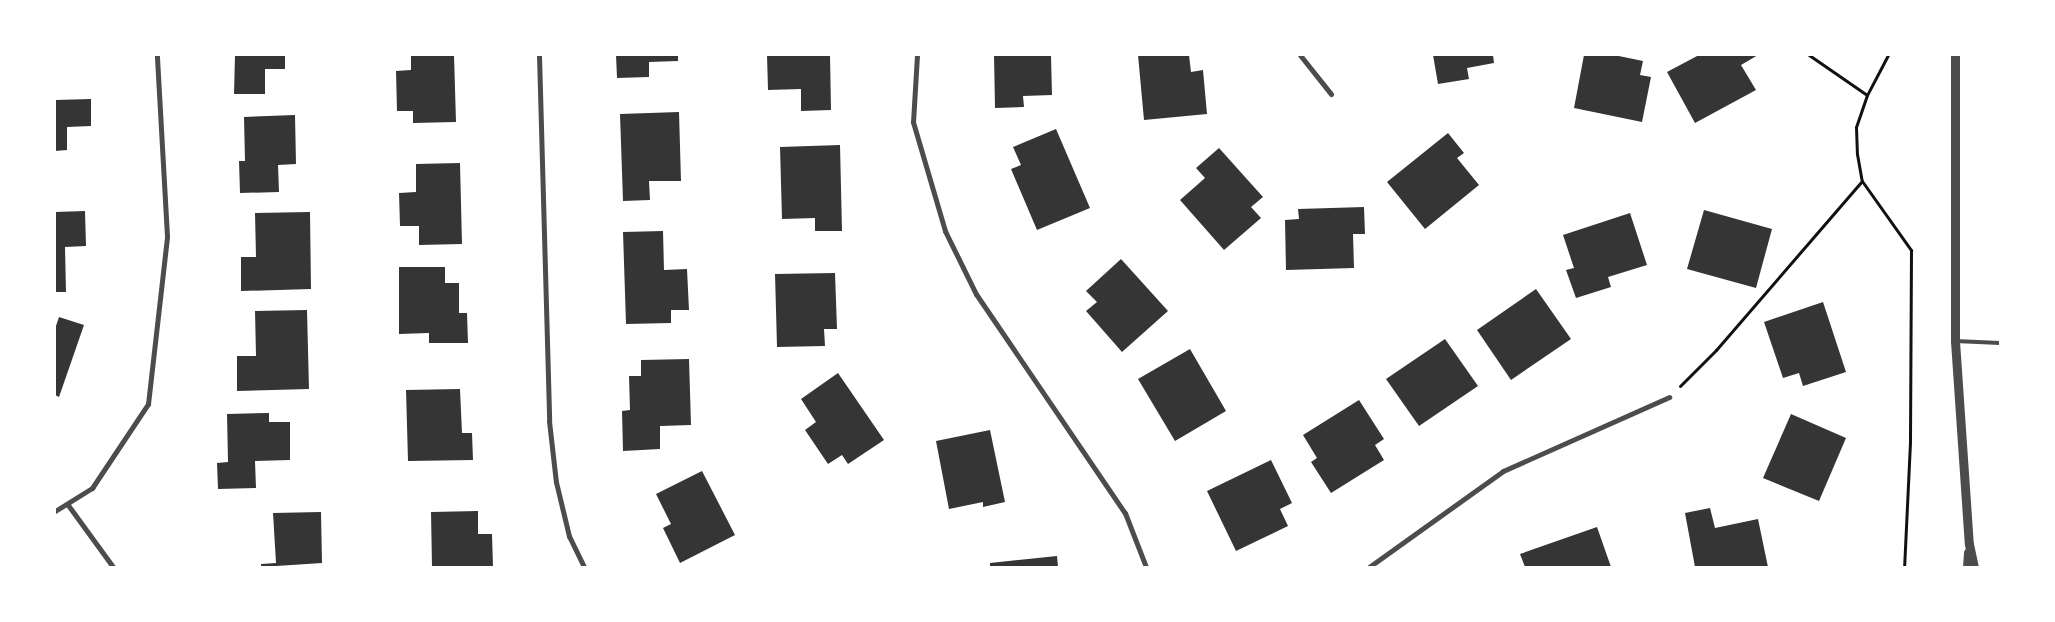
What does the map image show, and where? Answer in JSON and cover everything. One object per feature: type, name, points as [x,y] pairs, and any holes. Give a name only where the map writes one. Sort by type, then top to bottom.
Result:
[{"type":"street","points":[[55,511],[68,506],[92,488],[148,404],[167,236],[157,55]]},
{"type":"street","points":[[539,55],[549,421],[556,482],[569,536],[584,567]]},
{"type":"street","points":[[917,55],[913,122],[946,231],[976,294],[1125,513],[1146,567]]},
{"type":"street","points":[[1300,55],[1331,94]]},
{"type":"street","points":[[1956,55],[1955,341],[1969,544],[1974,567]]},
{"type":"street","points":[[1370,567],[1503,471],[1669,397]]},
{"type":"street","points":[[68,506],[113,567]]},
{"type":"street","points":[[1966,567],[1969,544]]},
{"type":"lane","points":[[1955,341],[2000,343]]},
{"type":"path","points":[[1809,55],[1867,95]]},
{"type":"path","points":[[1888,55],[1867,95],[1856,127],[1857,154],[1862,181],[1911,250],[1910,442],[1904,567]]},
{"type":"path","points":[[1669,397],[1716,350],[1862,181]]},
{"type":"building","points":[[235,55],[285,55],[285,69],[265,69],[265,94],[234,94]]},
{"type":"building","points":[[411,55],[454,55],[456,122],[413,123],[413,111],[397,111],[396,71],[411,70]]},
{"type":"building","points":[[616,55],[678,55],[678,61],[649,62],[649,77],[617,78]]},
{"type":"building","points":[[767,55],[830,55],[831,110],[801,111],[801,89],[768,90]]},
{"type":"building","points":[[994,55],[1051,55],[1052,95],[1023,96],[1024,107],[995,108]]},
{"type":"building","points":[[1138,55],[1189,55],[1191,72],[1203,70],[1207,114],[1144,120]]},
{"type":"building","points":[[1433,55],[1493,55],[1494,63],[1467,68],[1469,79],[1438,84]]},
{"type":"building","points":[[1584,55],[1614,55],[1643,61],[1640,75],[1651,77],[1642,122],[1574,108]]},
{"type":"building","points":[[1699,55],[1758,55],[1741,65],[1756,90],[1695,123],[1667,72]]},
{"type":"building","points":[[91,99],[91,126],[67,127],[67,150],[55,151],[55,100]]},
{"type":"building","points":[[679,112],[681,181],[649,181],[650,200],[623,201],[620,114]]},
{"type":"building","points":[[295,115],[296,164],[278,165],[279,192],[240,193],[239,161],[245,161],[244,117]]},
{"type":"building","points":[[1056,129],[1090,208],[1037,230],[1011,169],[1021,165],[1013,147]]},
{"type":"building","points":[[1448,133],[1464,153],[1457,158],[1479,185],[1425,229],[1387,182]]},
{"type":"building","points":[[840,145],[842,231],[815,231],[815,218],[782,219],[780,147]]},
{"type":"building","points":[[1219,148],[1263,197],[1251,207],[1261,218],[1224,250],[1180,200],[1205,178],[1196,168]]},
{"type":"building","points":[[460,163],[462,244],[419,245],[419,226],[400,226],[399,193],[416,192],[416,164]]},
{"type":"building","points":[[1364,207],[1365,234],[1353,234],[1354,268],[1286,270],[1285,220],[1299,219],[1298,209]]},
{"type":"building","points":[[1704,210],[1772,229],[1756,288],[1687,269]]},
{"type":"building","points":[[85,211],[86,246],[65,247],[66,292],[55,292],[55,212]]},
{"type":"building","points":[[310,212],[311,289],[241,291],[241,257],[256,257],[255,213]]},
{"type":"building","points":[[1630,213],[1647,265],[1608,277],[1611,287],[1576,298],[1566,270],[1574,268],[1563,235]]},
{"type":"building","points":[[663,231],[664,270],[687,269],[689,310],[671,310],[671,323],[626,324],[623,232]]},
{"type":"building","points":[[1121,259],[1168,311],[1122,352],[1086,311],[1097,302],[1086,291]]},
{"type":"building","points":[[399,267],[445,267],[445,283],[459,283],[459,313],[467,313],[468,343],[429,343],[429,333],[399,334]]},
{"type":"building","points":[[835,273],[837,329],[824,329],[825,346],[777,347],[775,274]]},
{"type":"building","points":[[1536,289],[1571,339],[1511,380],[1477,330]]},
{"type":"building","points":[[1823,302],[1846,372],[1803,386],[1799,373],[1783,378],[1764,322]]},
{"type":"building","points":[[307,310],[309,389],[237,391],[237,356],[256,356],[255,311]]},
{"type":"building","points":[[59,317],[84,325],[59,397],[55,395],[55,329]]},
{"type":"building","points":[[1445,339],[1478,386],[1419,426],[1386,379]]},
{"type":"building","points":[[1190,349],[1226,411],[1175,441],[1138,379]]},
{"type":"building","points":[[689,359],[691,425],[660,426],[660,449],[623,451],[622,411],[630,410],[629,376],[641,376],[641,360]]},
{"type":"building","points":[[838,373],[884,440],[848,464],[842,455],[828,464],[805,430],[816,422],[801,399]]},
{"type":"building","points":[[460,389],[462,433],[472,433],[473,460],[408,461],[406,390]]},
{"type":"building","points":[[1359,400],[1384,439],[1375,445],[1384,460],[1331,493],[1311,462],[1317,458],[1303,435]]},
{"type":"building","points":[[269,413],[269,422],[290,422],[290,460],[255,461],[256,488],[218,489],[217,463],[228,462],[227,414]]},
{"type":"building","points":[[1791,414],[1846,438],[1819,501],[1763,478]]},
{"type":"building","points":[[990,430],[1005,502],[983,507],[983,502],[949,509],[936,441]]},
{"type":"building","points":[[1271,460],[1292,503],[1280,509],[1288,526],[1236,551],[1207,491]]},
{"type":"building","points":[[702,471],[735,535],[680,563],[663,528],[671,524],[656,494]]},
{"type":"building","points":[[1710,508],[1715,528],[1758,519],[1768,567],[1695,567],[1685,513]]},
{"type":"building","points":[[478,511],[478,534],[492,534],[493,567],[432,567],[431,512]]},
{"type":"building","points":[[321,512],[322,563],[261,567],[261,564],[276,563],[273,513]]},
{"type":"building","points":[[1597,527],[1611,567],[1525,567],[1520,554]]},
{"type":"building","points":[[1057,556],[1058,567],[990,567],[990,563]]}]
